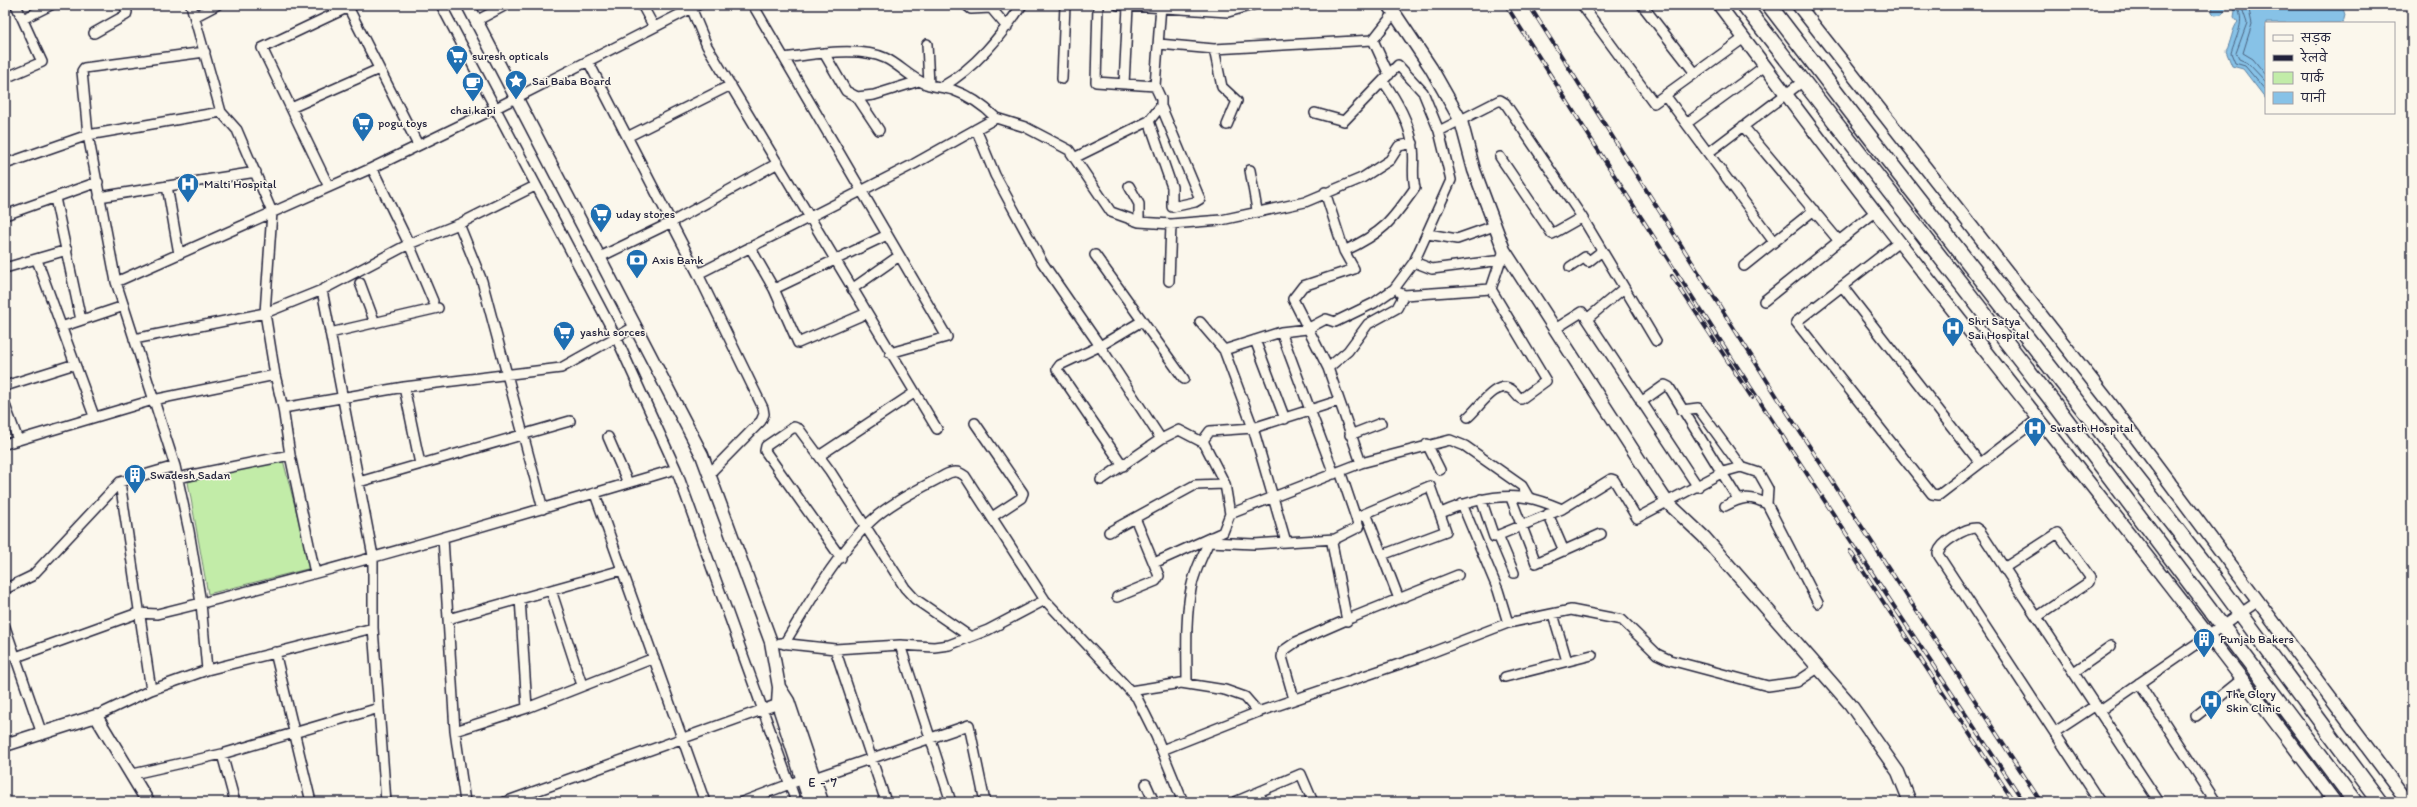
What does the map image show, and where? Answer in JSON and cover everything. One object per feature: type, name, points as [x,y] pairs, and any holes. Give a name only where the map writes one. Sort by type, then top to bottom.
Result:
[{"type":"main road","points":[[1744,5],[1802,82],[2053,402],[2355,802]]},
{"type":"main road","points":[[1769,5],[1870,137],[2075,397],[2240,614],[2380,802]]},
{"type":"street","points":[[5,78],[42,62],[16,5]]},
{"type":"street","points":[[23,18],[51,5]]},
{"type":"street","points":[[94,33],[126,15],[127,12],[124,5]]},
{"type":"street","points":[[191,5],[196,16],[221,112],[237,130],[272,212],[265,313],[275,375],[284,408],[290,455],[315,573]]},
{"type":"street","points":[[196,16],[218,5]]},
{"type":"street","points":[[441,5],[494,109],[616,337],[676,469],[796,802]]},
{"type":"street","points":[[468,5],[636,326],[710,473],[771,642],[783,703],[808,779],[822,802]]},
{"type":"street","points":[[476,21],[506,5]]},
{"type":"street","points":[[642,5],[654,27]]},
{"type":"street","points":[[753,5],[947,337],[890,353]]},
{"type":"street","points":[[966,5],[971,9],[990,8],[1007,27]]},
{"type":"street","points":[[942,87],[975,64],[1007,27],[1022,5]]},
{"type":"street","points":[[1062,79],[1065,5]]},
{"type":"street","points":[[1098,5],[1096,82],[1155,86]]},
{"type":"street","points":[[1118,5],[1128,7],[1226,8],[1253,5]]},
{"type":"street","points":[[1582,5],[1654,103],[1744,38]]},
{"type":"street","points":[[1642,5],[1695,73]]},
{"type":"street","points":[[1719,5],[1875,212],[2208,635],[2335,802]]},
{"type":"street","points":[[1798,5],[2110,403],[2257,602],[2408,802]]},
{"type":"street","points":[[329,187],[262,48],[350,6],[379,69],[418,145]]},
{"type":"street","points":[[116,282],[372,168],[494,109],[693,6],[707,46],[835,262],[937,429]]},
{"type":"street","points":[[1124,84],[1128,7]]},
{"type":"street","points":[[1161,7],[1155,86],[1162,99],[1162,106],[1200,199],[1195,202],[1172,207]]},
{"type":"street","points":[[1344,251],[1370,239],[1391,221],[1415,188],[1412,177],[1412,143],[1398,102],[1386,78],[1373,40],[1392,8],[1461,121],[1474,170],[1503,255],[1554,329],[1667,502],[1704,537],[1793,636],[1818,668],[1850,704],[1898,772],[1910,802]]},
{"type":"street","points":[[1159,44],[1214,50],[1373,40]]},
{"type":"street","points":[[927,44],[930,85]]},
{"type":"street","points":[[1214,50],[1222,87],[1237,101],[1226,125]]},
{"type":"street","points":[[205,52],[82,69],[88,134],[116,282],[175,466],[189,531],[201,604],[207,670]]},
{"type":"street","points":[[784,58],[824,53],[874,54],[886,58],[919,81],[954,90],[982,103],[996,118],[1025,127],[1069,150],[1076,158],[1111,212],[1139,222],[1172,224],[1221,220],[1257,210],[1305,202],[1325,192],[1362,178],[1390,160],[1399,146],[1412,143]]},
{"type":"street","points":[[824,53],[846,91],[857,97],[879,130]]},
{"type":"street","points":[[588,61],[672,222],[761,402],[764,414],[761,421],[710,473]]},
{"type":"street","points":[[1224,350],[1281,332],[1307,329],[1326,319],[1335,322],[1374,303],[1394,289],[1414,262],[1428,234],[1451,180],[1439,131],[1423,92],[1402,67],[1398,65],[1344,121],[1315,113]]},
{"type":"street","points":[[1687,123],[1765,66]]},
{"type":"street","points":[[291,108],[379,69]]},
{"type":"street","points":[[857,97],[874,94],[919,81]]},
{"type":"street","points":[[1708,153],[1786,92],[1802,82]]},
{"type":"street","points":[[628,136],[731,85]]},
{"type":"street","points":[[1665,95],[1774,242]]},
{"type":"street","points":[[1439,131],[1500,100],[1505,103],[1582,217],[1656,341]]},
{"type":"street","points":[[1076,158],[1149,121],[1162,106]]},
{"type":"street","points":[[5,164],[88,134],[221,112]]},
{"type":"street","points":[[698,274],[809,216],[914,164],[996,118]]},
{"type":"street","points":[[1149,121],[1172,187],[1169,281]]},
{"type":"street","points":[[1743,126],[1839,241]]},
{"type":"street","points":[[976,128],[995,175],[1042,262],[1100,346],[1161,439]]},
{"type":"street","points":[[1500,157],[1552,234],[1582,217]]},
{"type":"street","points":[[600,257],[672,222],[778,164]]},
{"type":"street","points":[[330,333],[375,323],[436,304],[372,168]]},
{"type":"street","points":[[1250,170],[1257,210]]},
{"type":"street","points":[[99,197],[256,172]]},
{"type":"street","points":[[5,215],[98,182]]},
{"type":"street","points":[[167,186],[179,254]]},
{"type":"street","points":[[134,340],[265,313],[322,290],[409,244],[459,224],[535,186]]},
{"type":"street","points":[[1129,186],[1139,204],[1139,222]]},
{"type":"street","points":[[1325,192],[1344,251],[1354,269],[1303,286],[1294,299],[1307,329],[1328,368],[1338,401],[1361,463]]},
{"type":"street","points":[[55,198],[81,320]]},
{"type":"street","points":[[1744,266],[1814,210]]},
{"type":"street","points":[[1764,301],[1875,212]]},
{"type":"street","points":[[459,224],[482,281],[506,376],[543,509]]},
{"type":"street","points":[[1428,234],[1457,239],[1494,226]]},
{"type":"street","points":[[774,289],[835,262],[888,235]]},
{"type":"street","points":[[1899,242],[1796,322],[1932,494],[1939,495],[2038,418]]},
{"type":"street","points":[[750,247],[774,289],[798,343],[867,313]]},
{"type":"street","points":[[5,268],[37,260],[67,250]]},
{"type":"street","points":[[1570,267],[1585,257],[1588,262],[1602,251]]},
{"type":"street","points":[[1095,255],[1184,379]]},
{"type":"street","points":[[1414,262],[1432,269],[1503,255]]},
{"type":"street","points":[[1491,289],[1503,255]]},
{"type":"street","points":[[852,290],[899,256]]},
{"type":"street","points":[[37,260],[94,416]]},
{"type":"street","points":[[360,282],[375,323]]},
{"type":"street","points":[[1842,286],[1980,463]]},
{"type":"street","points":[[1587,319],[1624,288]]},
{"type":"street","points":[[1394,289],[1404,295],[1491,289]]},
{"type":"street","points":[[1468,417],[1492,392],[1507,388],[1512,390],[1521,399],[1546,381],[1491,289]]},
{"type":"street","points":[[322,290],[373,556],[373,628],[386,802]]},
{"type":"street","points":[[1328,368],[1348,351],[1368,324],[1397,308],[1404,295]]},
{"type":"street","points":[[61,327],[124,306]]},
{"type":"street","points":[[1554,329],[1582,312],[1698,487]]},
{"type":"street","points":[[1122,466],[1057,369],[1060,365],[1100,346],[1142,320]]},
{"type":"street","points":[[1200,322],[1224,350],[1253,428],[1274,496],[1286,542]]},
{"type":"street","points":[[284,408],[343,396],[404,387],[506,376],[561,368],[636,326]]},
{"type":"street","points":[[1210,539],[1254,544],[1335,539],[1359,527],[1357,516],[1301,385],[1281,332]]},
{"type":"street","points":[[1255,340],[1285,419]]},
{"type":"street","points":[[5,386],[75,364]]},
{"type":"street","points":[[5,444],[94,416],[153,400],[275,375]]},
{"type":"street","points":[[1642,402],[1667,385],[1723,472],[1738,499]]},
{"type":"street","points":[[404,387],[420,464]]},
{"type":"street","points":[[820,456],[894,404],[914,393]]},
{"type":"street","points":[[1154,564],[1223,532],[1230,514],[1225,484],[1204,443],[1204,438],[1210,431],[1253,428],[1312,411],[1338,401]]},
{"type":"street","points":[[5,404],[18,440]]},
{"type":"street","points":[[1682,410],[1698,408],[1741,467]]},
{"type":"street","points":[[359,482],[570,421]]},
{"type":"street","points":[[975,423],[1023,493],[1021,498],[992,517]]},
{"type":"street","points":[[1350,435],[1381,423]]},
{"type":"street","points":[[841,558],[765,448],[797,427],[820,456],[904,588],[915,599],[969,636]]},
{"type":"street","points":[[1101,480],[1161,439],[1179,430],[1204,443]]},
{"type":"street","points":[[608,437],[628,483]]},
{"type":"street","points":[[1230,514],[1361,463],[1427,444],[1450,440],[1465,446],[1522,486],[1529,498]]},
{"type":"street","points":[[1427,444],[1440,470]]},
{"type":"street","points":[[177,478],[290,455]]},
{"type":"street","points":[[5,589],[32,576],[120,482],[175,466]]},
{"type":"street","points":[[1481,499],[1494,537],[1562,508],[1611,479],[1614,480],[1637,518],[1698,487],[1723,472],[1741,467],[1759,473],[1768,489],[1768,504],[1818,603]]},
{"type":"street","points":[[16,657],[138,613],[157,614],[201,604],[443,538],[676,469]]},
{"type":"street","points":[[784,644],[841,558],[866,527],[895,504],[954,471],[965,476],[1044,600],[1141,704],[1183,802]]},
{"type":"street","points":[[120,482],[138,613],[151,690]]},
{"type":"street","points":[[1109,532],[1195,485],[1225,484]]},
{"type":"street","points":[[1357,516],[1430,486],[1441,513],[1446,531],[1382,556]]},
{"type":"street","points":[[595,494],[654,658],[680,737],[705,802]]},
{"type":"street","points":[[1725,506],[1738,499],[1755,497],[1768,504]]},
{"type":"street","points":[[1511,498],[1520,526],[1536,563],[1601,534]]},
{"type":"street","points":[[1441,513],[1462,504],[1481,499],[1529,498],[1562,508]]},
{"type":"street","points":[[1462,504],[1498,590],[1508,623]]},
{"type":"street","points":[[1366,513],[1399,599]]},
{"type":"street","points":[[1548,514],[1564,551]]},
{"type":"street","points":[[1117,597],[1158,579],[1154,564],[1135,518]]},
{"type":"street","points":[[2100,802],[1938,552],[1941,547],[1968,529],[1976,528],[2004,568],[2159,802]]},
{"type":"street","points":[[2004,568],[2058,533],[2090,577],[2089,582],[2037,617]]},
{"type":"street","points":[[1498,535],[1514,573]]},
{"type":"street","points":[[443,538],[454,731],[465,802]]},
{"type":"street","points":[[1187,684],[1187,631],[1191,589],[1196,570],[1210,539]]},
{"type":"street","points":[[1335,539],[1332,543],[1347,621]]},
{"type":"street","points":[[448,619],[622,570]]},
{"type":"street","points":[[1294,699],[1282,657],[1283,651],[1296,642],[1458,575]]},
{"type":"street","points":[[550,590],[582,685]]},
{"type":"street","points":[[520,598],[527,708]]},
{"type":"street","points":[[771,642],[835,649],[900,645],[934,647],[949,645],[969,636],[988,630],[1044,600]]},
{"type":"street","points":[[2055,732],[2139,684],[2257,602]]},
{"type":"street","points":[[1162,750],[1258,712],[1420,657],[1508,623],[1571,610],[1622,620],[1657,654],[1670,660],[1768,686],[1797,682],[1818,668]]},
{"type":"street","points":[[1553,614],[1567,661]]},
{"type":"street","points":[[5,627],[42,734]]},
{"type":"street","points":[[5,745],[96,716],[151,690],[207,670],[373,628]]},
{"type":"street","points":[[900,645],[951,802]]},
{"type":"street","points":[[2074,672],[2111,646]]},
{"type":"street","points":[[835,649],[870,758],[886,802]]},
{"type":"street","points":[[275,652],[311,802]]},
{"type":"street","points":[[1505,677],[1592,655]]},
{"type":"street","points":[[454,731],[527,708],[582,685],[654,658]]},
{"type":"street","points":[[2196,716],[2242,679]]},
{"type":"street","points":[[1130,691],[1181,683],[1225,690],[1245,697],[1258,712]]},
{"type":"street","points":[[2139,684],[2216,802]]},
{"type":"street","points":[[505,802],[680,737],[783,703]]},
{"type":"street","points":[[133,774],[222,754],[379,708]]},
{"type":"street","points":[[96,716],[133,774],[148,802]]},
{"type":"street","points":[[742,802],[790,783],[808,779],[969,725],[985,802]]},
{"type":"street","points":[[222,754],[235,802]]},
{"type":"street","points":[[1235,802],[1301,774],[1313,802]]},
{"type":"street","points":[[808,779],[810,802]]},
{"type":"street","points":[[1146,784],[1154,802]]},
{"type":"street","points":[[1259,792],[1263,802]]},
{"type":"green space","points":[[283,460],[311,568],[208,594],[188,482]]},
{"type":"water","points":[[2213,5],[2342,5],[2345,15],[2343,22],[2265,22],[2265,98],[2243,69],[2232,66],[2226,51],[2234,28],[2238,22],[2234,17],[2235,11],[2233,8],[2226,8],[2222,14],[2215,15],[2212,12]]},
{"type":"railway","points":[[1506,5],[1633,206],[1762,405],[2024,802]]},
{"type":"railway","points":[[1529,5],[1778,398],[2041,802]]},
{"type":"railway","points":[[1672,276],[1752,398]]},
{"type":"railway","points":[[1850,551],[2014,802]]},
{"type":"place","name":"suresh opticals","points":[[457,76]]},
{"type":"place","name":"Sai Baba Board","points":[[516,100]]},
{"type":"place","name":"chai kapi","points":[[473,102]]},
{"type":"place","name":"pogu toys","points":[[363,142]]},
{"type":"place","name":"Malti Hospital","points":[[188,204]]},
{"type":"place","name":"uday stores","points":[[601,234]]},
{"type":"place","name":"Axis Bank","points":[[637,280]]},
{"type":"place","name":"Shri Satya Sai Hospital","points":[[1953,348]]},
{"type":"place","name":"yashu sorces","points":[[564,352]]},
{"type":"place","name":"Swasth Hospital","points":[[2035,448]]},
{"type":"place","name":"Swadesh Sadan","points":[[135,494]]},
{"type":"place","name":"Punjab Bakers","points":[[2204,658]]},
{"type":"place","name":"The Glory Skin Clinic","points":[[2211,720]]},
{"type":"district","name":"E - 7","points":[[823,782]]}]
